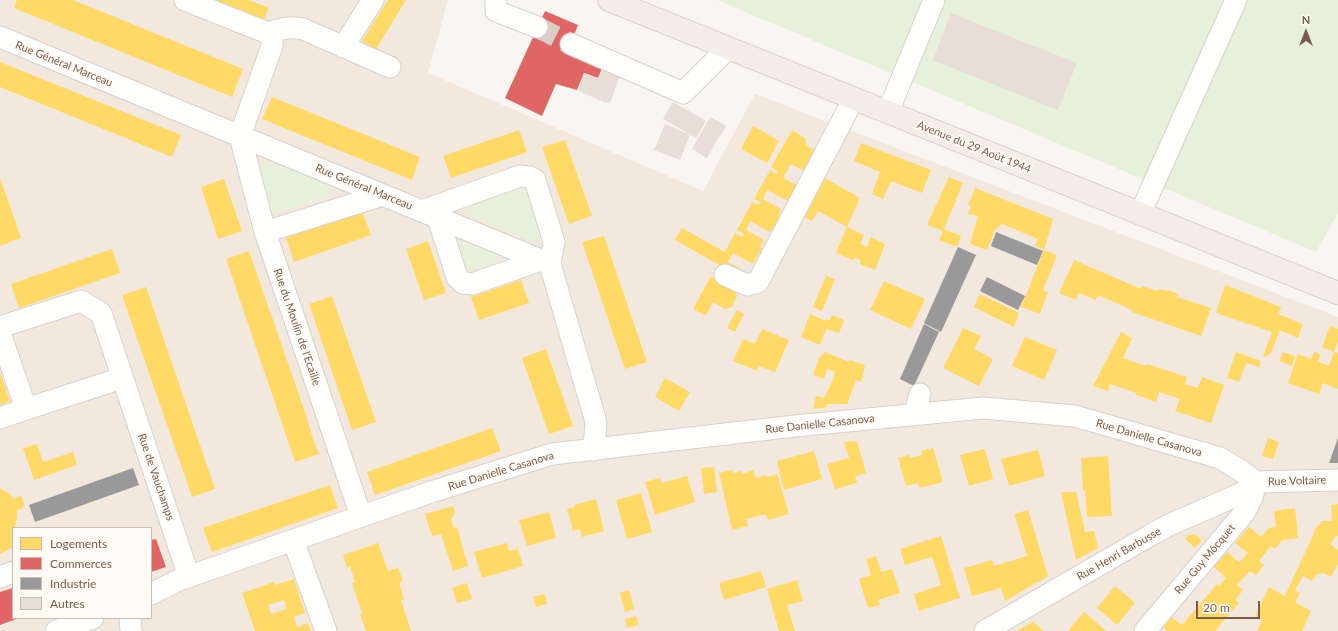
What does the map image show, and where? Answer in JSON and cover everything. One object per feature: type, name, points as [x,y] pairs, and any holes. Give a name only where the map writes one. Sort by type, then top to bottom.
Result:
[{"type":"main road","name":"Avenue du 29 Août 1944","points":[[609,0],[1338,293]]},
{"type":"street","points":[[185,0],[268,33],[272,40],[272,46],[240,136]]},
{"type":"street","points":[[343,46],[373,0]]},
{"type":"street","points":[[496,0],[496,11],[537,27]]},
{"type":"street","points":[[888,112],[934,0]]},
{"type":"street","points":[[1140,214],[1236,0]]},
{"type":"street","points":[[268,33],[284,28],[294,27],[303,29],[390,67]]},
{"type":"street","name":"Rue Général Marceau","points":[[0,37],[545,262]]},
{"type":"street","points":[[571,44],[683,93],[728,48]]},
{"type":"street","points":[[725,275],[747,285],[758,282],[854,98]]},
{"type":"street","name":"Rue du Moulin de l'Ecaille","points":[[240,136],[265,232],[361,516]]},
{"type":"street","points":[[545,262],[472,284],[463,283],[456,277],[430,215],[520,176],[530,177],[535,180],[554,242],[545,262],[596,422],[594,450]]},
{"type":"street","points":[[265,232],[383,195]]},
{"type":"street","name":"Rue de Vauchamps","points":[[0,327],[82,301],[101,313],[189,577]]},
{"type":"street","points":[[0,333],[26,409]]},
{"type":"street","points":[[0,418],[122,378]]},
{"type":"street","points":[[915,414],[920,394]]},
{"type":"street","name":"Rue Danielle Casanova","points":[[152,594],[189,577],[361,516],[431,492],[552,454],[795,426],[983,408],[1075,416],[1220,458],[1256,482]]},
{"type":"street","name":"Rue Voltaire","points":[[1256,482],[1338,480]]},
{"type":"street","name":"Rue Henri Barbusse","points":[[984,631],[1169,525],[1245,492],[1256,482]]},
{"type":"street","name":"Rue Guy Môcquet","points":[[1145,631],[1244,513],[1252,498],[1256,482]]},
{"type":"street","points":[[293,540],[326,631]]},
{"type":"street","points":[[0,576],[12,572]]},
{"type":"street","points":[[56,631],[90,619]]},
{"type":"street","points":[[130,619],[131,631]]},
{"type":"shaded area","points":[[0,0],[448,0],[428,73],[703,191],[755,94],[1338,317],[1338,631],[0,631]]},
{"type":"green space","points":[[717,0],[1338,0],[1338,213],[1316,252]]},
{"type":"green space","points":[[266,163],[278,163],[327,184],[330,191],[326,197],[274,214],[267,209],[258,176],[260,169]]},
{"type":"green space","points":[[518,186],[534,191],[543,237],[531,241],[475,218],[468,210],[472,201]]},
{"type":"green space","points":[[468,239],[495,250],[498,256],[494,263],[474,270],[465,266],[458,249],[461,241]]},
{"type":"building: Logements","points":[[17,0],[73,0],[243,69],[232,97],[14,8]]},
{"type":"building: Logements","points":[[203,0],[249,0],[269,8],[262,24]]},
{"type":"building: Logements","points":[[388,0],[406,0],[376,49],[362,41]]},
{"type":"building: Logements","points":[[0,62],[181,135],[172,157],[0,87]]},
{"type":"building: Logements","points":[[272,97],[420,157],[412,180],[262,119]]},
{"type":"building: Logements","points":[[753,126],[779,141],[767,163],[741,149]]},
{"type":"building: Logements","points":[[519,130],[527,152],[451,178],[443,156]]},
{"type":"building: Logements","points":[[792,130],[805,138],[807,146],[818,152],[806,172],[791,164],[783,178],[797,185],[788,201],[767,190],[763,199],[781,209],[778,216],[780,216],[770,232],[750,221],[746,230],[764,240],[760,247],[762,248],[753,264],[733,253],[728,262],[741,269],[737,275],[675,240],[682,228],[725,252],[735,233],[742,237],[744,234],[737,230],[752,202],[759,205],[761,202],[754,199],[770,170],[776,174],[778,171],[771,167]]},
{"type":"building: Logements","points":[[565,140],[592,216],[569,224],[542,147]]},
{"type":"building: Logements","points":[[861,143],[931,170],[922,193],[891,181],[883,199],[872,194],[880,172],[854,161]]},
{"type":"building: Logements","points":[[821,176],[860,198],[847,227],[818,211],[812,221],[800,215]]},
{"type":"building: Logements","points":[[949,177],[963,183],[944,229],[961,236],[957,247],[939,240],[943,231],[927,225]]},
{"type":"building: Logements","points":[[0,178],[21,238],[0,246]]},
{"type":"building: Logements","points":[[224,179],[242,231],[218,239],[201,187]]},
{"type":"building: Logements","points":[[975,188],[1053,219],[1044,250],[1035,246],[1038,239],[1002,224],[995,230],[987,250],[970,244],[978,216],[968,214],[971,206],[968,205]]},
{"type":"building: Logements","points":[[362,211],[371,235],[294,262],[286,238]]},
{"type":"building: Logements","points":[[847,227],[864,235],[860,244],[867,247],[871,237],[885,244],[875,270],[860,264],[861,260],[854,258],[853,260],[836,253]]},
{"type":"building: Logements","points":[[604,236],[647,362],[625,369],[582,242]]},
{"type":"building: Logements","points":[[428,241],[446,293],[424,300],[406,249]]},
{"type":"building: Logements","points":[[112,249],[120,273],[19,308],[11,284]]},
{"type":"building: Logements","points":[[1044,250],[1057,255],[1043,290],[1048,292],[1040,314],[1021,307]]},
{"type":"building: Logements","points":[[249,251],[319,454],[295,462],[226,259]]},
{"type":"building: Logements","points":[[1074,260],[1141,289],[1142,286],[1157,291],[1159,289],[1168,290],[1178,294],[1177,297],[1211,308],[1201,336],[1132,312],[1132,310],[1098,295],[1096,300],[1079,293],[1076,300],[1059,293]]},
{"type":"building: Logements","points":[[711,276],[735,291],[737,296],[732,307],[725,309],[713,302],[706,316],[693,309]]},
{"type":"building: Logements","points":[[826,276],[835,279],[822,311],[813,307]]},
{"type":"building: Logements","points":[[521,280],[529,303],[479,320],[471,297]]},
{"type":"building: Logements","points":[[884,281],[925,299],[911,329],[870,310]]},
{"type":"building: Logements","points":[[1225,285],[1281,307],[1278,314],[1303,324],[1298,338],[1280,330],[1270,355],[1268,354],[1267,357],[1263,356],[1272,332],[1216,313]]},
{"type":"building: Logements","points":[[146,287],[215,489],[192,497],[122,295]]},
{"type":"building: Logements","points":[[980,294],[1019,313],[1014,327],[974,307]]},
{"type":"building: Logements","points":[[332,296],[376,422],[352,430],[309,304]]},
{"type":"building: Logements","points":[[737,310],[744,314],[735,332],[727,328]]},
{"type":"building: Logements","points":[[810,314],[826,321],[827,319],[830,320],[832,315],[844,320],[839,333],[826,329],[820,345],[801,337]]},
{"type":"building: Logements","points":[[1330,326],[1338,329],[1338,341],[1334,352],[1322,347]]},
{"type":"building: Logements","points":[[963,328],[981,336],[974,349],[993,359],[979,386],[943,368]]},
{"type":"building: Logements","points":[[762,329],[789,340],[775,372],[759,366],[757,371],[733,361],[743,339],[755,344]]},
{"type":"building: Logements","points":[[1121,332],[1132,338],[1123,358],[1187,377],[1185,384],[1198,388],[1202,377],[1224,385],[1211,423],[1175,411],[1180,399],[1159,392],[1156,402],[1110,384],[1108,391],[1093,386]]},
{"type":"building: Logements","points":[[1025,337],[1057,350],[1044,380],[1012,366]]},
{"type":"building: Logements","points":[[546,349],[573,426],[549,434],[522,358]]},
{"type":"building: Logements","points":[[825,352],[849,362],[849,360],[865,365],[861,382],[856,380],[847,404],[827,404],[827,407],[813,409],[816,396],[824,398],[833,380],[835,371],[827,369],[824,379],[813,375],[819,358]]},
{"type":"building: Logements","points":[[1236,352],[1261,361],[1259,367],[1246,363],[1239,382],[1227,378]]},
{"type":"building: Logements","points":[[1283,352],[1295,356],[1292,366],[1279,361]]},
{"type":"building: Logements","points":[[1315,352],[1320,356],[1318,361],[1329,366],[1334,352],[1338,353],[1338,389],[1323,383],[1319,394],[1288,383],[1298,354],[1311,359]]},
{"type":"building: Logements","points":[[0,372],[10,401],[0,405]]},
{"type":"building: Logements","points":[[665,378],[690,392],[679,411],[655,397]]},
{"type":"building: Logements","points":[[492,428],[501,451],[375,495],[367,472]]},
{"type":"building: Logements","points":[[1268,438],[1279,442],[1273,459],[1262,456]]},
{"type":"building: Logements","points":[[857,441],[866,473],[855,476],[857,483],[835,489],[827,464],[849,458],[844,442]]},
{"type":"building: Logements","points":[[37,444],[43,462],[73,452],[77,465],[34,480],[23,448]]},
{"type":"building: Logements","points":[[933,448],[943,482],[920,488],[918,483],[906,486],[898,458],[909,455],[910,458],[922,455],[921,451]]},
{"type":"building: Logements","points":[[985,449],[993,479],[969,486],[960,455]]},
{"type":"building: Logements","points":[[1038,450],[1045,476],[1009,486],[1001,459]]},
{"type":"building: Logements","points":[[814,451],[822,479],[784,490],[777,461]]},
{"type":"building: Logements","points":[[1108,456],[1112,516],[1087,517],[1085,491],[1083,491],[1081,458]]},
{"type":"building: Logements","points":[[714,467],[717,492],[704,494],[701,468]]},
{"type":"building: Logements","points":[[732,470],[733,473],[741,471],[742,474],[753,470],[756,478],[777,474],[789,514],[768,520],[766,514],[746,519],[748,526],[732,530],[719,473]]},
{"type":"building: Logements","points":[[687,476],[695,502],[655,515],[645,482],[660,478],[662,483]]},
{"type":"building: Logements","points":[[330,485],[338,508],[212,552],[203,528]]},
{"type":"building: Logements","points":[[0,488],[10,494],[14,499],[21,495],[24,504],[23,508],[17,510],[15,526],[16,527],[12,527],[12,548],[0,554]]},
{"type":"building: Logements","points":[[1061,492],[1076,492],[1085,532],[1094,531],[1098,548],[1076,560]]},
{"type":"building: Logements","points":[[641,493],[652,532],[627,539],[616,500]]},
{"type":"building: Logements","points":[[596,499],[604,531],[582,537],[580,529],[573,531],[567,509],[575,507],[574,505]]},
{"type":"building: Logements","points":[[1338,504],[1338,536],[1336,536],[1330,544],[1338,550],[1338,564],[1331,577],[1324,573],[1317,574],[1312,581],[1303,576],[1295,590],[1300,593],[1295,602],[1311,611],[1302,631],[1257,631],[1262,621],[1255,616],[1269,587],[1285,596],[1315,531],[1314,530],[1322,521],[1332,521],[1331,505]]},
{"type":"building: Logements","points":[[453,506],[455,512],[451,520],[454,528],[457,527],[468,566],[453,571],[441,534],[432,536],[425,514]]},
{"type":"building: Logements","points":[[1295,508],[1298,538],[1282,540],[1275,549],[1271,546],[1259,561],[1264,565],[1256,575],[1250,571],[1237,585],[1243,590],[1235,600],[1239,603],[1215,631],[1168,631],[1163,627],[1171,617],[1182,625],[1217,584],[1219,586],[1226,578],[1214,567],[1227,552],[1239,562],[1248,553],[1235,543],[1249,527],[1261,537],[1269,528],[1276,527],[1274,511]]},
{"type":"building: Logements","points":[[1028,510],[1048,576],[1005,601],[1001,588],[972,596],[964,568],[992,560],[994,566],[1027,556],[1014,514]]},
{"type":"building: Logements","points":[[549,512],[556,538],[527,546],[519,520]]},
{"type":"building: Logements","points":[[1195,534],[1202,540],[1195,548],[1185,539],[1187,536]]},
{"type":"building: Logements","points":[[941,536],[960,598],[919,611],[914,594],[941,585],[932,557],[905,565],[900,549]]},
{"type":"building: Logements","points":[[378,543],[388,571],[398,568],[403,581],[399,583],[404,599],[401,600],[411,631],[366,631],[352,583],[355,582],[350,566],[347,568],[343,555]]},
{"type":"building: Logements","points":[[507,543],[509,551],[518,549],[523,566],[482,578],[474,552]]},
{"type":"building: Logements","points":[[876,556],[881,572],[892,569],[900,593],[878,600],[880,605],[868,608],[859,579],[871,575],[866,559]]},
{"type":"building: Logements","points":[[761,571],[766,587],[724,600],[719,583]]},
{"type":"building: Logements","points":[[294,579],[305,613],[294,617],[297,627],[308,623],[311,631],[255,631],[242,593],[274,582],[275,585]],"holes":[[[284,600],[287,609],[271,614],[268,605]]]},
{"type":"building: Logements","points":[[797,580],[803,601],[787,605],[795,631],[779,631],[767,589]]},
{"type":"building: Logements","points":[[467,583],[472,599],[457,603],[452,588]]},
{"type":"building: Logements","points":[[1115,586],[1135,603],[1117,625],[1097,608]]},
{"type":"building: Logements","points":[[629,590],[634,609],[625,612],[620,593]]},
{"type":"building: Logements","points":[[545,594],[547,604],[536,607],[533,597]]},
{"type":"building: Logements","points":[[1084,612],[1106,631],[1068,631]]},
{"type":"building: Logements","points":[[636,616],[639,625],[627,628],[625,619]]},
{"type":"building: Logements","points":[[1033,622],[1044,631],[1017,631],[1022,628]]},
{"type":"building: Commerces","points":[[545,11],[578,25],[567,53],[603,67],[598,78],[584,73],[577,90],[556,84],[542,116],[505,98]]},
{"type":"building: Commerces","points":[[156,539],[166,567],[152,572],[152,540]]},
{"type":"building: Commerces","points":[[12,588],[12,619],[16,619],[0,625],[0,592]]},
{"type":"building: Industrie","points":[[996,232],[1043,251],[1037,265],[991,246]]},
{"type":"building: Industrie","points":[[958,247],[976,255],[941,332],[924,323]]},
{"type":"building: Industrie","points":[[987,277],[1025,296],[1018,310],[980,291]]},
{"type":"building: Industrie","points":[[924,324],[939,332],[914,386],[900,379]]},
{"type":"building: Industrie","points":[[1338,438],[1338,463],[1329,463]]},
{"type":"building: Industrie","points":[[133,468],[139,485],[35,522],[29,505]]},
{"type":"building: Autres","points":[[951,13],[1077,63],[1058,110],[933,60]]},
{"type":"building: Autres","points":[[604,63],[622,70],[609,103],[577,90],[584,73],[598,78]]},
{"type":"building: Autres","points":[[673,102],[706,121],[696,138],[663,119]]},
{"type":"building: Autres","points":[[710,117],[726,126],[707,158],[692,149]]},
{"type":"building: Autres","points":[[665,124],[690,135],[680,160],[654,150]]},
{"type":"tunnel","points":[[537,27],[571,44]]}]
